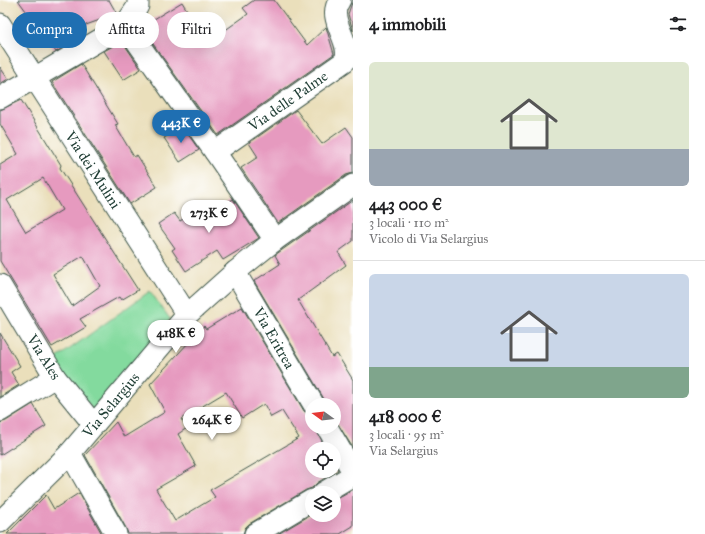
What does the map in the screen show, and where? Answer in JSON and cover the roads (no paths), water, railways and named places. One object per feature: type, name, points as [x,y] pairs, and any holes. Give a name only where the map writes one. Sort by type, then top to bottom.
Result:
[{"type":"street","points":[[134,12],[138,6],[138,0]]},
{"type":"street","name":"Via delle Palme","points":[[215,152],[345,61],[350,55],[350,48],[336,12],[336,2]]},
{"type":"street","name":"Via dei Mulini","points":[[0,24],[187,315]]},
{"type":"street","points":[[0,98],[95,42]]},
{"type":"street","points":[[141,48],[275,240]]},
{"type":"street","name":"Via Selargius","points":[[0,522],[70,453],[187,315],[235,272],[275,240],[353,185]]},
{"type":"street","name":"Via Eritrea","points":[[235,272],[310,398]]},
{"type":"street","name":"Via Ales","points":[[0,285],[55,377],[94,425]]},
{"type":"street","points":[[0,411],[55,377]]},
{"type":"street","points":[[331,434],[353,472]]},
{"type":"street","points":[[70,453],[116,534]]},
{"type":"street","points":[[335,486],[353,475]]},
{"type":"street","points":[[254,534],[305,504]]}]
